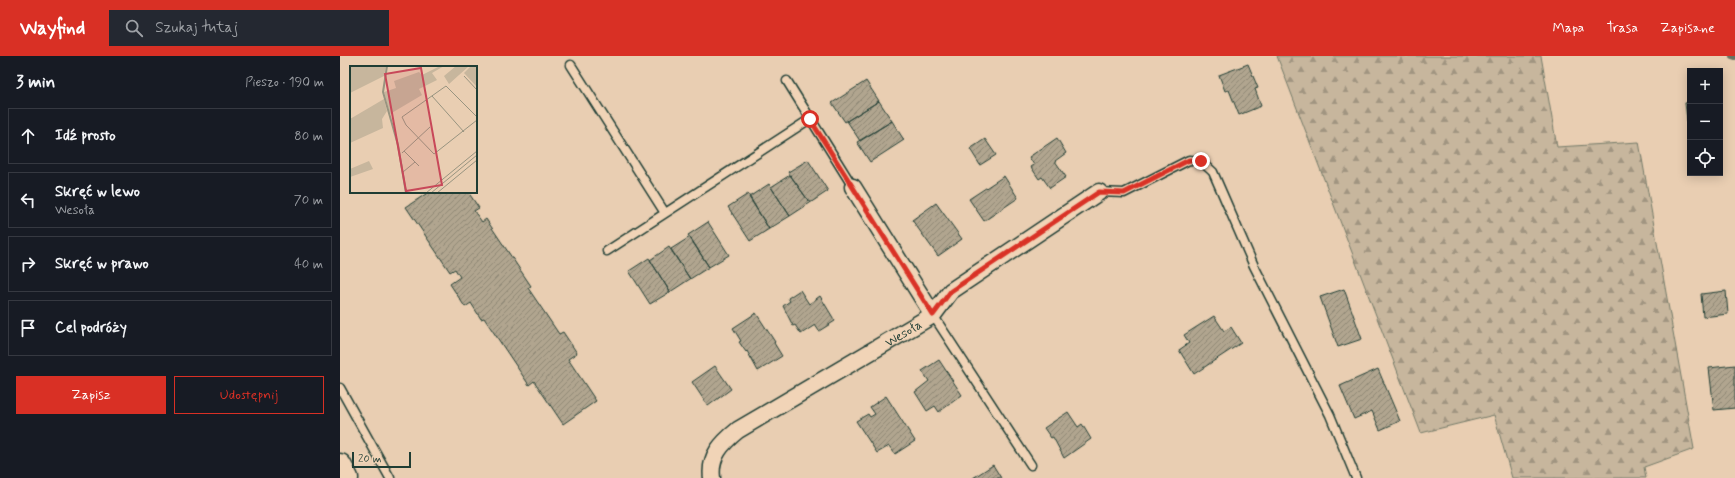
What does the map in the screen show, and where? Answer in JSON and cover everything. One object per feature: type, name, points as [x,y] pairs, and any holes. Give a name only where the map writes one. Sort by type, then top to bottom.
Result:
[{"type":"main road","points":[[340,465],[347,478]]},
{"type":"street","points":[[853,187],[933,315]]},
{"type":"street","name":"Wesoła","points":[[712,475],[714,455],[724,441],[738,430],[933,315],[951,291],[1099,192]]},
{"type":"lane","points":[[571,65],[665,213]]},
{"type":"lane","points":[[787,81],[853,187]]},
{"type":"lane","points":[[607,251],[810,119]]},
{"type":"lane","points":[[1099,192],[1124,193],[1189,160],[1201,161],[1212,172],[1254,266],[1330,415],[1356,478]]},
{"type":"lane","points":[[933,315],[1031,465]]},
{"type":"lane","points":[[340,388],[390,478]]},
{"type":"green space","points":[[1277,56],[1541,56],[1557,147],[1639,142],[1694,449],[1644,467],[1646,478],[1512,478],[1494,415],[1421,433]]},
{"type":"building","points":[[1248,64],[1258,88],[1255,89],[1261,106],[1239,115],[1229,90],[1225,91],[1219,75]]},
{"type":"building","points":[[866,81],[879,101],[845,122],[832,103]]},
{"type":"building","points":[[879,101],[892,121],[860,141],[847,121]]},
{"type":"building","points":[[1685,103],[1687,103],[1687,120]]},
{"type":"building","points":[[892,121],[904,140],[870,162],[857,142]]},
{"type":"building","points":[[1057,138],[1066,153],[1055,161],[1066,177],[1050,188],[1042,177],[1039,179],[1031,167],[1034,165],[1029,157]]},
{"type":"building","points":[[985,139],[996,155],[980,165],[970,149]]},
{"type":"building","points":[[808,160],[828,191],[810,203],[788,172]]},
{"type":"building","points":[[790,175],[810,203],[790,216],[771,187]]},
{"type":"building","points":[[1004,176],[1018,198],[984,221],[969,199]]},
{"type":"building","points":[[769,184],[790,216],[769,229],[749,197]]},
{"type":"building","points":[[427,193],[469,193],[479,208],[474,211],[482,222],[486,219],[531,286],[528,288],[559,334],[563,332],[577,353],[568,359],[596,401],[563,424],[534,381],[529,385],[484,318],[481,319],[471,303],[465,307],[450,284],[460,277],[455,269],[450,272],[406,207]]},
{"type":"building","points":[[748,194],[769,229],[750,241],[728,207]]},
{"type":"building","points":[[936,203],[962,239],[938,256],[912,220]]},
{"type":"building","points":[[708,222],[729,255],[709,267],[688,235]]},
{"type":"building","points":[[690,237],[709,267],[690,279],[671,249]]},
{"type":"building","points":[[669,247],[690,279],[670,292],[650,260]]},
{"type":"building","points":[[649,258],[670,292],[650,304],[629,271]]},
{"type":"building","points":[[1344,289],[1362,339],[1338,347],[1320,297]]},
{"type":"building","points":[[800,290],[809,304],[820,296],[835,321],[819,331],[815,325],[801,334],[795,325],[793,326],[783,306],[790,301],[788,298]]},
{"type":"building","points":[[1726,291],[1728,314],[1703,317],[1701,294]]},
{"type":"building","points":[[756,313],[775,342],[774,343],[782,356],[758,371],[747,351],[746,352],[739,342],[741,341],[733,328]]},
{"type":"building","points":[[1214,316],[1224,331],[1231,327],[1241,343],[1194,374],[1179,350],[1189,343],[1184,335]]},
{"type":"building","points":[[939,360],[962,395],[939,412],[935,406],[927,411],[915,392],[929,381],[922,371]]},
{"type":"building","points":[[1735,365],[1735,408],[1714,410],[1709,368]]},
{"type":"building","points":[[715,366],[731,389],[708,406],[692,382]]},
{"type":"building","points":[[1378,369],[1400,421],[1380,430],[1372,411],[1354,419],[1340,386]]},
{"type":"building","points":[[886,396],[915,441],[895,454],[889,446],[877,453],[856,421],[868,414],[870,417],[875,414],[870,407]]},
{"type":"building","points":[[1068,412],[1078,427],[1082,424],[1091,439],[1064,458],[1053,437],[1051,438],[1044,428]]},
{"type":"building","points":[[993,465],[1001,478],[973,478]]},
{"type":"route","points":[[810,119],[933,315],[951,291],[1099,192],[1124,193],[1189,160],[1201,161]]}]
